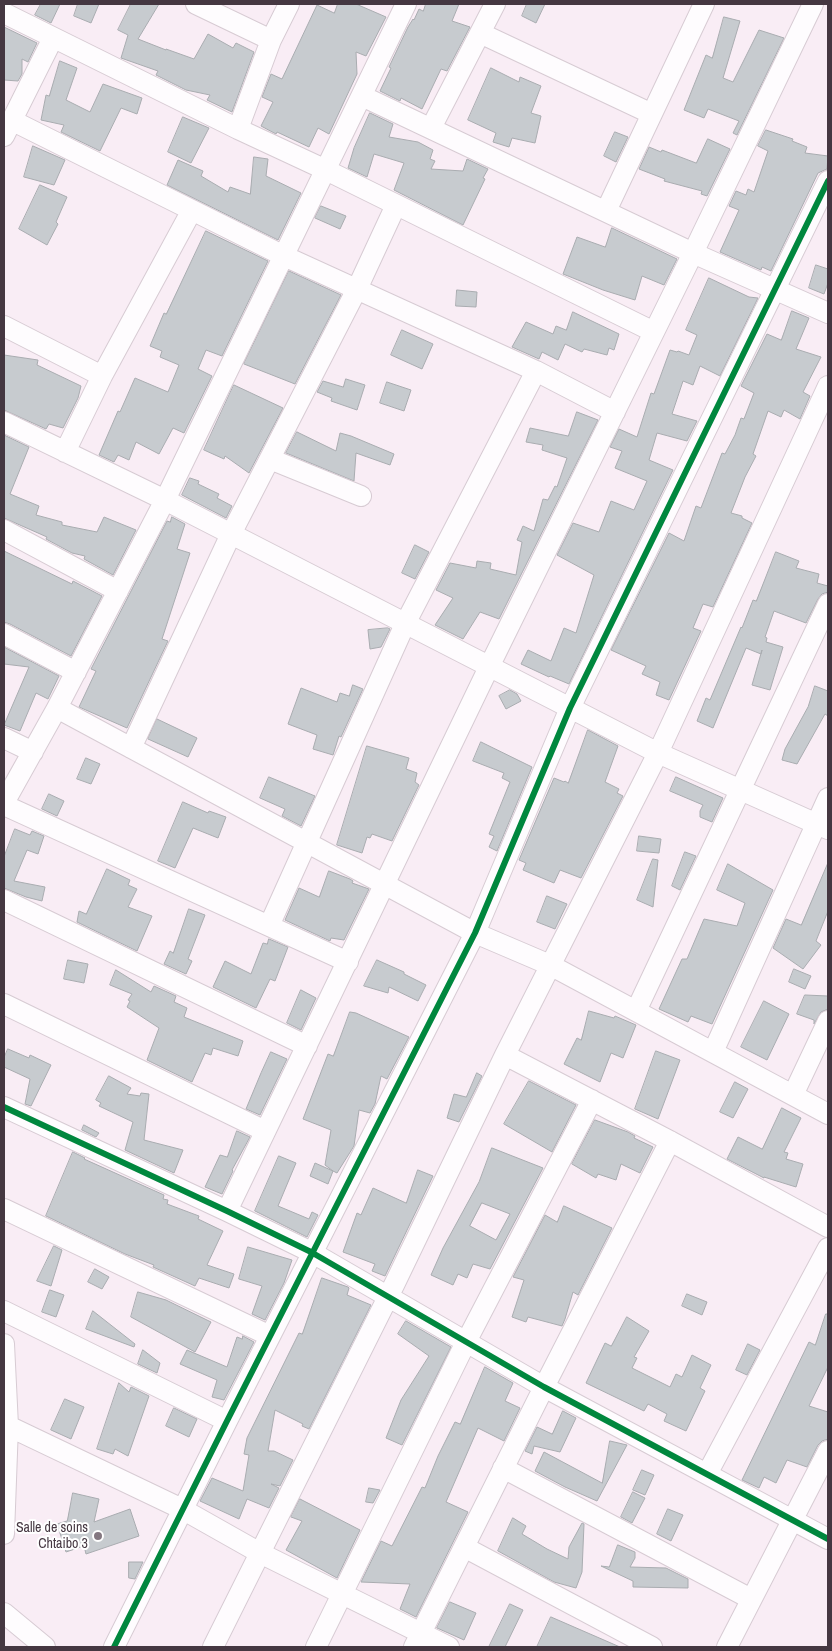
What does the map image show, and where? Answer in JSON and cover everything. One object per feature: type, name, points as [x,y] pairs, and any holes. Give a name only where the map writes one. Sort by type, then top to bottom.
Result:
[{"type":"street","points":[[196,4],[271,40]]},
{"type":"street","points":[[238,129],[271,40],[289,4]]},
{"type":"street","points":[[348,962],[4,804],[57,708],[165,500],[406,4]]},
{"type":"street","points":[[432,128],[495,4]]},
{"type":"street","points":[[606,211],[704,4]]},
{"type":"street","points":[[227,1211],[489,667],[693,253],[813,4]]},
{"type":"street","points":[[4,13],[654,332]]},
{"type":"street","points":[[480,33],[652,114]]},
{"type":"street","points":[[53,38],[8,128],[192,210],[284,256],[536,371],[615,412]]},
{"type":"street","points":[[362,96],[693,253],[828,313]]},
{"type":"street","points":[[114,1647],[226,1420],[474,933],[570,708],[828,181]]},
{"type":"street","points":[[131,748],[231,534],[358,290],[396,205]]},
{"type":"street","points":[[66,452],[102,376],[192,210]]},
{"type":"street","points":[[4,326],[102,376]]},
{"type":"street","points":[[269,926],[405,624],[536,371]]},
{"type":"street","points":[[213,1647],[388,1297],[505,1055],[658,753],[828,386]]},
{"type":"street","points":[[4,422],[165,500],[658,753],[822,827]]},
{"type":"street","points":[[270,459],[361,496]]},
{"type":"street","points":[[4,530],[118,591]]},
{"type":"street","points":[[636,1011],[828,604]]},
{"type":"street","points":[[4,634],[76,672]]},
{"type":"street","points":[[57,708],[474,933],[550,965],[828,1114]]},
{"type":"street","points":[[4,738],[33,752]]},
{"type":"street","points":[[713,1052],[822,827],[828,798]]},
{"type":"street","points":[[4,900],[307,1046]]},
{"type":"street","points":[[4,1004],[265,1132]]},
{"type":"street","points":[[793,1095],[828,1021]]},
{"type":"street","points":[[505,1055],[670,1141],[828,1227]]},
{"type":"street","points":[[316,1647],[466,1342],[592,1100]]},
{"type":"street","points":[[4,1107],[311,1252],[544,1387],[828,1539]]},
{"type":"street","points":[[417,1640],[670,1141]]},
{"type":"street","points":[[4,1209],[270,1336]]},
{"type":"street","points":[[707,1474],[828,1248]]},
{"type":"street","points":[[4,1311],[226,1420]]},
{"type":"street","points":[[4,1344],[6,1425],[4,1532]]},
{"type":"street","points":[[6,1425],[182,1509],[260,1553],[342,1594],[417,1640],[449,1647]]},
{"type":"street","points":[[727,1647],[828,1451]]},
{"type":"street","points":[[504,1468],[752,1599]]},
{"type":"street","points":[[464,1547],[652,1647]]},
{"type":"street","points":[[4,1613],[45,1647]]},
{"type":"building","points":[[41,4],[60,4],[51,23],[35,15]]},
{"type":"building","points":[[78,4],[99,4],[91,23],[74,16]]},
{"type":"building","points":[[131,4],[159,4],[138,39],[166,50],[194,59],[208,34],[233,48],[236,43],[254,52],[232,112],[207,100],[210,95],[186,90],[156,75],[158,71],[121,58],[128,35],[118,30]]},
{"type":"building","points":[[338,4],[356,4],[386,17],[366,56],[356,52],[357,74],[329,134],[318,128],[309,147],[261,126],[273,102],[262,97],[271,74],[282,79],[317,5],[334,13]]},
{"type":"building","points":[[426,4],[459,4],[452,21],[470,27],[447,71],[441,69],[422,109],[401,98],[400,101],[380,91],[408,27],[419,9],[423,11]]},
{"type":"building","points":[[527,4],[545,4],[536,23],[522,16]]},
{"type":"building","points":[[724,17],[740,21],[723,78],[733,82],[759,30],[784,38],[737,135],[733,133],[739,121],[708,109],[704,118],[684,110],[706,55],[712,58]]},
{"type":"building","points":[[4,27],[37,43],[28,62],[22,59],[22,74],[18,81],[4,80]]},
{"type":"building","points":[[60,61],[77,68],[66,100],[90,112],[103,84],[142,98],[137,114],[121,108],[100,151],[61,132],[64,125],[41,120],[46,95],[49,96]]},
{"type":"building","points":[[491,68],[519,82],[520,77],[541,86],[531,113],[541,116],[535,143],[512,138],[509,147],[493,142],[496,133],[468,120]]},
{"type":"building","points":[[370,113],[393,124],[389,137],[418,142],[433,150],[430,159],[435,161],[431,169],[463,171],[467,159],[488,169],[463,225],[394,190],[404,163],[374,154],[367,177],[348,168],[354,148]]},
{"type":"building","points":[[183,117],[209,128],[191,163],[168,152]]},
{"type":"building","points":[[766,130],[793,139],[792,141],[807,147],[805,153],[828,156],[827,169],[818,173],[771,271],[762,267],[761,270],[720,252],[739,210],[729,206],[736,191],[746,195],[748,189],[754,192],[768,151],[758,146]]},
{"type":"building","points":[[615,132],[628,137],[616,162],[604,156]]},
{"type":"building","points":[[708,139],[730,149],[707,196],[701,194],[702,191],[664,181],[665,179],[639,169],[649,147],[696,163]]},
{"type":"building","points":[[33,146],[65,160],[54,185],[24,177]]},
{"type":"building","points":[[254,157],[268,159],[266,176],[301,193],[278,240],[167,185],[178,160],[203,171],[201,176],[228,192],[230,187],[250,194]]},
{"type":"building","points":[[40,185],[67,197],[56,222],[58,224],[47,245],[19,229]]},
{"type":"building","points":[[321,206],[346,216],[340,229],[315,218]]},
{"type":"building","points":[[612,228],[677,259],[664,285],[642,276],[635,300],[563,274],[577,237],[605,247]]},
{"type":"building","points":[[206,231],[268,261],[222,356],[206,350],[198,369],[212,376],[184,433],[173,428],[159,454],[136,442],[129,460],[118,455],[114,462],[99,455],[135,378],[168,392],[179,365],[160,357],[162,351],[150,346],[164,313],[166,314]]},
{"type":"building","points":[[816,265],[828,269],[828,283],[824,294],[809,288]]},
{"type":"building","points":[[289,271],[341,295],[295,384],[244,364]]},
{"type":"building","points":[[709,278],[749,297],[758,298],[720,376],[700,366],[693,385],[683,381],[672,414],[697,421],[687,441],[657,433],[649,460],[673,470],[569,684],[549,677],[521,664],[528,650],[551,661],[564,628],[576,633],[594,575],[557,555],[573,523],[599,532],[611,501],[634,510],[647,481],[615,468],[622,451],[610,447],[619,429],[637,437],[651,393],[654,394],[670,350],[689,355],[697,335],[686,330]]},
{"type":"building","points":[[457,290],[477,292],[476,307],[456,306]]},
{"type":"building","points":[[792,311],[809,318],[796,349],[821,357],[803,392],[810,396],[800,419],[784,410],[781,417],[768,411],[753,454],[756,456],[745,477],[731,513],[742,516],[742,518],[752,523],[713,607],[703,604],[693,628],[701,631],[669,700],[656,695],[660,682],[642,674],[646,666],[611,650],[669,533],[684,541],[696,506],[701,508],[722,453],[725,454],[741,418],[744,419],[754,393],[741,386],[767,334],[781,340]]},
{"type":"building","points":[[573,312],[619,334],[614,350],[609,348],[607,355],[584,349],[582,352],[565,344],[558,360],[542,352],[539,359],[512,347],[526,322],[553,334],[556,326],[566,330]]},
{"type":"building","points":[[402,330],[433,344],[422,369],[391,355]]},
{"type":"building","points":[[4,355],[38,360],[37,365],[81,386],[78,398],[63,428],[49,424],[46,429],[4,410]]},
{"type":"building","points":[[346,379],[365,385],[357,410],[331,401],[332,398],[317,392],[323,381],[343,387]]},
{"type":"building","points":[[387,382],[411,390],[404,411],[380,403]]},
{"type":"building","points":[[234,385],[283,408],[249,473],[225,456],[224,459],[204,450]]},
{"type":"building","points":[[577,412],[598,420],[499,619],[480,612],[463,639],[435,625],[453,598],[436,590],[450,563],[476,568],[477,561],[491,563],[490,569],[516,575],[522,542],[517,540],[523,526],[534,531],[543,499],[548,500],[555,486],[557,487],[567,458],[542,450],[543,445],[526,442],[530,428],[568,436]]},
{"type":"building","points":[[297,432],[336,451],[340,433],[394,454],[390,465],[356,453],[354,481],[286,453]]},
{"type":"building","points":[[4,435],[29,447],[10,494],[39,506],[36,515],[62,522],[62,525],[97,532],[104,517],[136,530],[113,575],[84,559],[85,556],[72,553],[46,539],[47,537],[4,518]]},
{"type":"building","points":[[190,478],[199,481],[198,484],[219,494],[217,498],[232,506],[226,518],[182,495]]},
{"type":"building","points":[[172,517],[185,524],[177,549],[190,553],[162,639],[168,641],[127,728],[79,707],[96,671],[91,669],[167,521],[170,522]]},
{"type":"building","points":[[415,545],[429,552],[415,579],[402,573]]},
{"type":"building","points":[[4,551],[72,584],[73,581],[102,596],[71,656],[4,622]]},
{"type":"building","points":[[776,552],[799,561],[796,568],[819,574],[817,583],[828,586],[828,592],[822,594],[818,599],[806,623],[774,611],[765,637],[767,638],[766,642],[783,647],[770,690],[752,685],[761,654],[746,648],[713,728],[697,721],[706,698],[710,700],[753,600],[756,601]]},
{"type":"building","points":[[390,629],[381,647],[370,649],[368,630]]},
{"type":"building","points":[[4,647],[59,676],[48,699],[36,693],[20,731],[4,725],[29,667],[4,664]]},
{"type":"building","points":[[353,685],[363,689],[341,737],[339,736],[333,755],[313,749],[317,735],[288,724],[301,688],[337,702],[340,693],[349,696]]},
{"type":"building","points":[[815,686],[828,691],[828,716],[825,714],[797,764],[782,760],[785,749],[808,707]]},
{"type":"building","points":[[510,690],[517,694],[521,701],[506,709],[499,696]]},
{"type":"building","points":[[157,719],[197,738],[188,757],[148,739]]},
{"type":"building","points":[[588,730],[618,746],[605,782],[619,789],[617,793],[623,796],[581,878],[560,870],[554,883],[523,870],[526,863],[519,860],[554,778],[568,783]]},
{"type":"building","points":[[481,742],[532,767],[497,851],[489,847],[494,836],[489,834],[510,782],[502,778],[504,773],[473,761]]},
{"type":"building","points":[[367,746],[409,758],[406,769],[417,773],[415,782],[419,785],[392,841],[372,834],[370,838],[367,837],[362,853],[337,845]]},
{"type":"building","points":[[86,758],[100,764],[91,784],[77,779]]},
{"type":"building","points":[[269,777],[315,796],[301,826],[282,816],[285,809],[260,798]]},
{"type":"building","points":[[676,777],[723,798],[712,822],[700,817],[703,805],[670,791]]},
{"type":"building","points":[[49,794],[64,801],[57,816],[42,809]]},
{"type":"building","points":[[183,802],[208,813],[209,811],[226,817],[218,838],[193,828],[175,868],[158,861]]},
{"type":"building","points":[[15,829],[30,835],[32,831],[44,836],[38,854],[27,850],[14,881],[45,887],[42,901],[4,888],[4,857]]},
{"type":"building","points":[[639,836],[661,839],[659,853],[637,851]]},
{"type":"building","points":[[685,852],[696,856],[680,890],[672,886]]},
{"type":"building","points":[[653,859],[658,860],[653,907],[637,900]]},
{"type":"building","points":[[828,863],[828,911],[816,941],[821,945],[803,969],[773,948],[786,919],[801,925]]},
{"type":"building","points":[[728,864],[773,890],[712,1024],[691,1016],[688,1022],[659,1009],[682,959],[687,959],[704,919],[737,926],[745,903],[717,890]]},
{"type":"building","points":[[107,869],[130,880],[128,885],[137,889],[128,907],[152,916],[137,951],[77,922],[79,911],[86,914]]},
{"type":"building","points":[[329,871],[350,879],[353,881],[352,883],[369,889],[344,940],[331,938],[330,941],[285,920],[299,888],[319,897]]},
{"type":"building","points":[[547,896],[567,904],[555,929],[537,922]]},
{"type":"building","points":[[189,909],[205,915],[188,959],[192,961],[186,974],[164,964],[170,951],[173,953]]},
{"type":"building","points":[[269,939],[288,947],[275,981],[270,979],[256,1008],[213,987],[225,961],[251,974],[263,943],[267,944]]},
{"type":"building","points":[[68,960],[88,964],[84,983],[64,979]]},
{"type":"building","points":[[377,960],[404,972],[404,974],[426,985],[418,1001],[389,987],[388,993],[364,986]]},
{"type":"building","points":[[794,969],[811,976],[805,989],[789,982]]},
{"type":"building","points":[[116,970],[151,992],[154,986],[176,996],[174,1002],[187,1008],[184,1017],[243,1041],[238,1056],[213,1048],[211,1055],[205,1053],[192,1082],[147,1060],[159,1028],[127,1007],[130,1001],[128,1000],[132,994],[110,985]]},
{"type":"building","points":[[301,990],[316,998],[301,1030],[287,1023]]},
{"type":"building","points":[[805,995],[828,996],[828,1009],[821,1012],[814,1024],[814,1020],[797,1014]]},
{"type":"building","points":[[764,1001],[789,1014],[767,1060],[741,1047]]},
{"type":"building","points":[[589,1011],[614,1018],[615,1016],[636,1025],[623,1058],[611,1053],[600,1082],[564,1064],[577,1038],[581,1040]]},
{"type":"building","points":[[350,1012],[409,1037],[387,1079],[381,1076],[375,1104],[370,1113],[359,1110],[354,1146],[337,1173],[325,1165],[331,1130],[303,1119],[328,1054],[333,1056]]},
{"type":"building","points":[[8,1049],[29,1058],[30,1055],[51,1065],[31,1106],[25,1104],[30,1079],[4,1067],[4,1058]]},
{"type":"building","points":[[656,1051],[680,1060],[658,1119],[635,1109]]},
{"type":"building","points":[[271,1052],[287,1059],[260,1115],[246,1109]]},
{"type":"building","points":[[477,1073],[482,1076],[459,1122],[447,1118],[454,1094],[466,1097]]},
{"type":"building","points":[[109,1076],[131,1088],[127,1094],[140,1096],[141,1093],[149,1094],[144,1140],[183,1150],[174,1173],[125,1150],[133,1122],[99,1106],[101,1103],[96,1100]]},
{"type":"building","points":[[529,1081],[576,1105],[552,1152],[504,1124]]},
{"type":"building","points":[[735,1082],[748,1089],[733,1118],[720,1112]]},
{"type":"building","points":[[782,1108],[801,1118],[784,1152],[788,1153],[786,1159],[803,1164],[796,1187],[764,1178],[727,1159],[738,1137],[762,1149]]},
{"type":"building","points":[[595,1120],[628,1132],[635,1136],[634,1138],[653,1147],[640,1173],[621,1164],[616,1180],[598,1174],[596,1178],[572,1164]]},
{"type":"building","points":[[84,1125],[99,1133],[96,1137],[82,1130]]},
{"type":"building","points":[[237,1131],[250,1137],[232,1170],[222,1194],[205,1187],[220,1155],[227,1157]]},
{"type":"building","points":[[492,1148],[543,1168],[490,1269],[473,1264],[467,1278],[458,1274],[453,1285],[431,1275],[443,1248],[479,1182]],"holes":[[[482,1203],[510,1214],[496,1240],[470,1226]]]},
{"type":"building","points":[[73,1152],[84,1159],[164,1195],[163,1199],[168,1200],[167,1204],[199,1216],[198,1219],[223,1231],[207,1265],[234,1274],[229,1288],[199,1278],[195,1286],[153,1267],[154,1265],[125,1254],[46,1216]]},
{"type":"building","points":[[279,1156],[296,1163],[278,1206],[309,1219],[312,1212],[318,1215],[307,1237],[255,1211]]},
{"type":"building","points":[[315,1163],[333,1171],[328,1184],[310,1176]]},
{"type":"building","points":[[418,1170],[433,1176],[385,1276],[372,1271],[375,1264],[343,1252],[357,1213],[361,1215],[373,1188],[406,1203]]},
{"type":"building","points":[[564,1206],[612,1228],[578,1295],[573,1292],[562,1326],[528,1317],[526,1322],[512,1317],[524,1280],[513,1277],[545,1215],[557,1222]]},
{"type":"building","points":[[54,1246],[62,1250],[51,1286],[37,1281]]},
{"type":"building","points":[[248,1247],[292,1260],[284,1283],[265,1320],[252,1314],[262,1286],[239,1279]]},
{"type":"building","points":[[95,1269],[109,1277],[102,1289],[88,1282]]},
{"type":"building","points":[[322,1278],[348,1287],[347,1295],[371,1305],[309,1429],[275,1410],[268,1451],[274,1451],[293,1460],[280,1486],[271,1484],[279,1488],[269,1508],[247,1499],[239,1519],[200,1501],[212,1478],[243,1491],[249,1455],[244,1454],[247,1438],[299,1333],[302,1334]]},
{"type":"building","points":[[50,1290],[64,1295],[56,1317],[42,1312]]},
{"type":"building","points":[[138,1292],[166,1300],[211,1322],[195,1352],[131,1317]]},
{"type":"building","points":[[687,1294],[707,1302],[702,1315],[682,1306]]},
{"type":"building","points":[[93,1311],[135,1344],[134,1347],[86,1329]]},
{"type":"building","points":[[826,1314],[828,1314],[828,1367],[809,1406],[828,1412],[828,1439],[818,1445],[807,1467],[787,1460],[776,1483],[764,1477],[759,1488],[742,1480],[809,1342],[815,1345]]},
{"type":"building","points":[[627,1317],[649,1331],[634,1357],[637,1358],[632,1368],[670,1387],[676,1374],[682,1377],[692,1355],[711,1365],[700,1388],[705,1391],[686,1431],[664,1421],[667,1414],[648,1404],[644,1411],[586,1383],[605,1343],[611,1346]]},
{"type":"building","points":[[406,1321],[451,1347],[402,1445],[386,1438],[401,1400],[429,1356],[398,1334]]},
{"type":"building","points":[[243,1336],[254,1342],[224,1400],[212,1397],[217,1380],[180,1364],[187,1350],[227,1367],[237,1337],[242,1339]]},
{"type":"building","points":[[748,1344],[760,1350],[747,1375],[736,1370]]},
{"type":"building","points":[[143,1350],[160,1363],[157,1373],[138,1364]]},
{"type":"building","points":[[485,1367],[513,1383],[505,1401],[520,1408],[504,1441],[478,1428],[446,1502],[468,1512],[416,1617],[400,1609],[410,1584],[361,1582],[381,1541],[392,1546],[422,1487],[425,1488],[455,1422],[460,1424]]},
{"type":"building","points":[[119,1383],[129,1392],[131,1387],[149,1396],[128,1456],[115,1449],[113,1454],[97,1449]]},
{"type":"building","points":[[65,1399],[84,1407],[71,1439],[51,1430]]},
{"type":"building","points":[[174,1408],[197,1419],[189,1437],[166,1426]]},
{"type":"building","points":[[563,1411],[576,1418],[560,1452],[534,1446],[532,1454],[525,1451],[537,1427],[552,1434]]},
{"type":"building","points":[[610,1441],[627,1445],[597,1501],[535,1471],[544,1452],[602,1483]]},
{"type":"building","points":[[642,1470],[654,1475],[645,1495],[633,1490]]},
{"type":"building","points":[[369,1488],[380,1490],[373,1503],[366,1502]]},
{"type":"building","points":[[633,1492],[645,1498],[632,1523],[621,1517]]},
{"type":"building","points":[[73,1493],[99,1499],[94,1522],[130,1509],[139,1536],[86,1554],[84,1546],[66,1552],[57,1524],[67,1521]]},
{"type":"building","points":[[300,1499],[360,1530],[337,1578],[286,1550],[302,1521],[291,1517]]},
{"type":"building","points":[[668,1509],[683,1515],[671,1541],[657,1534]]},
{"type":"building","points":[[513,1518],[526,1526],[522,1534],[568,1559],[569,1547],[582,1523],[584,1524],[582,1572],[576,1588],[554,1582],[498,1551]]},
{"type":"building","points":[[618,1545],[635,1552],[635,1558],[630,1567],[666,1568],[688,1579],[688,1588],[633,1587],[633,1581],[601,1566],[609,1567]]},
{"type":"building","points":[[129,1562],[143,1562],[135,1579],[129,1578]]},
{"type":"building","points":[[450,1602],[476,1613],[464,1640],[437,1628]]},
{"type":"building","points":[[510,1604],[523,1610],[505,1647],[489,1647]]},
{"type":"building","points":[[551,1617],[620,1647],[537,1647]]},
{"type":"cycle path","points":[[114,1647],[475,933],[570,708],[828,181]]},
{"type":"cycle path","points":[[4,1107],[311,1252],[544,1387],[828,1539]]},
{"type":"place","name":"Salle de soins Chtaibo 3","points":[[98,1536]]}]
